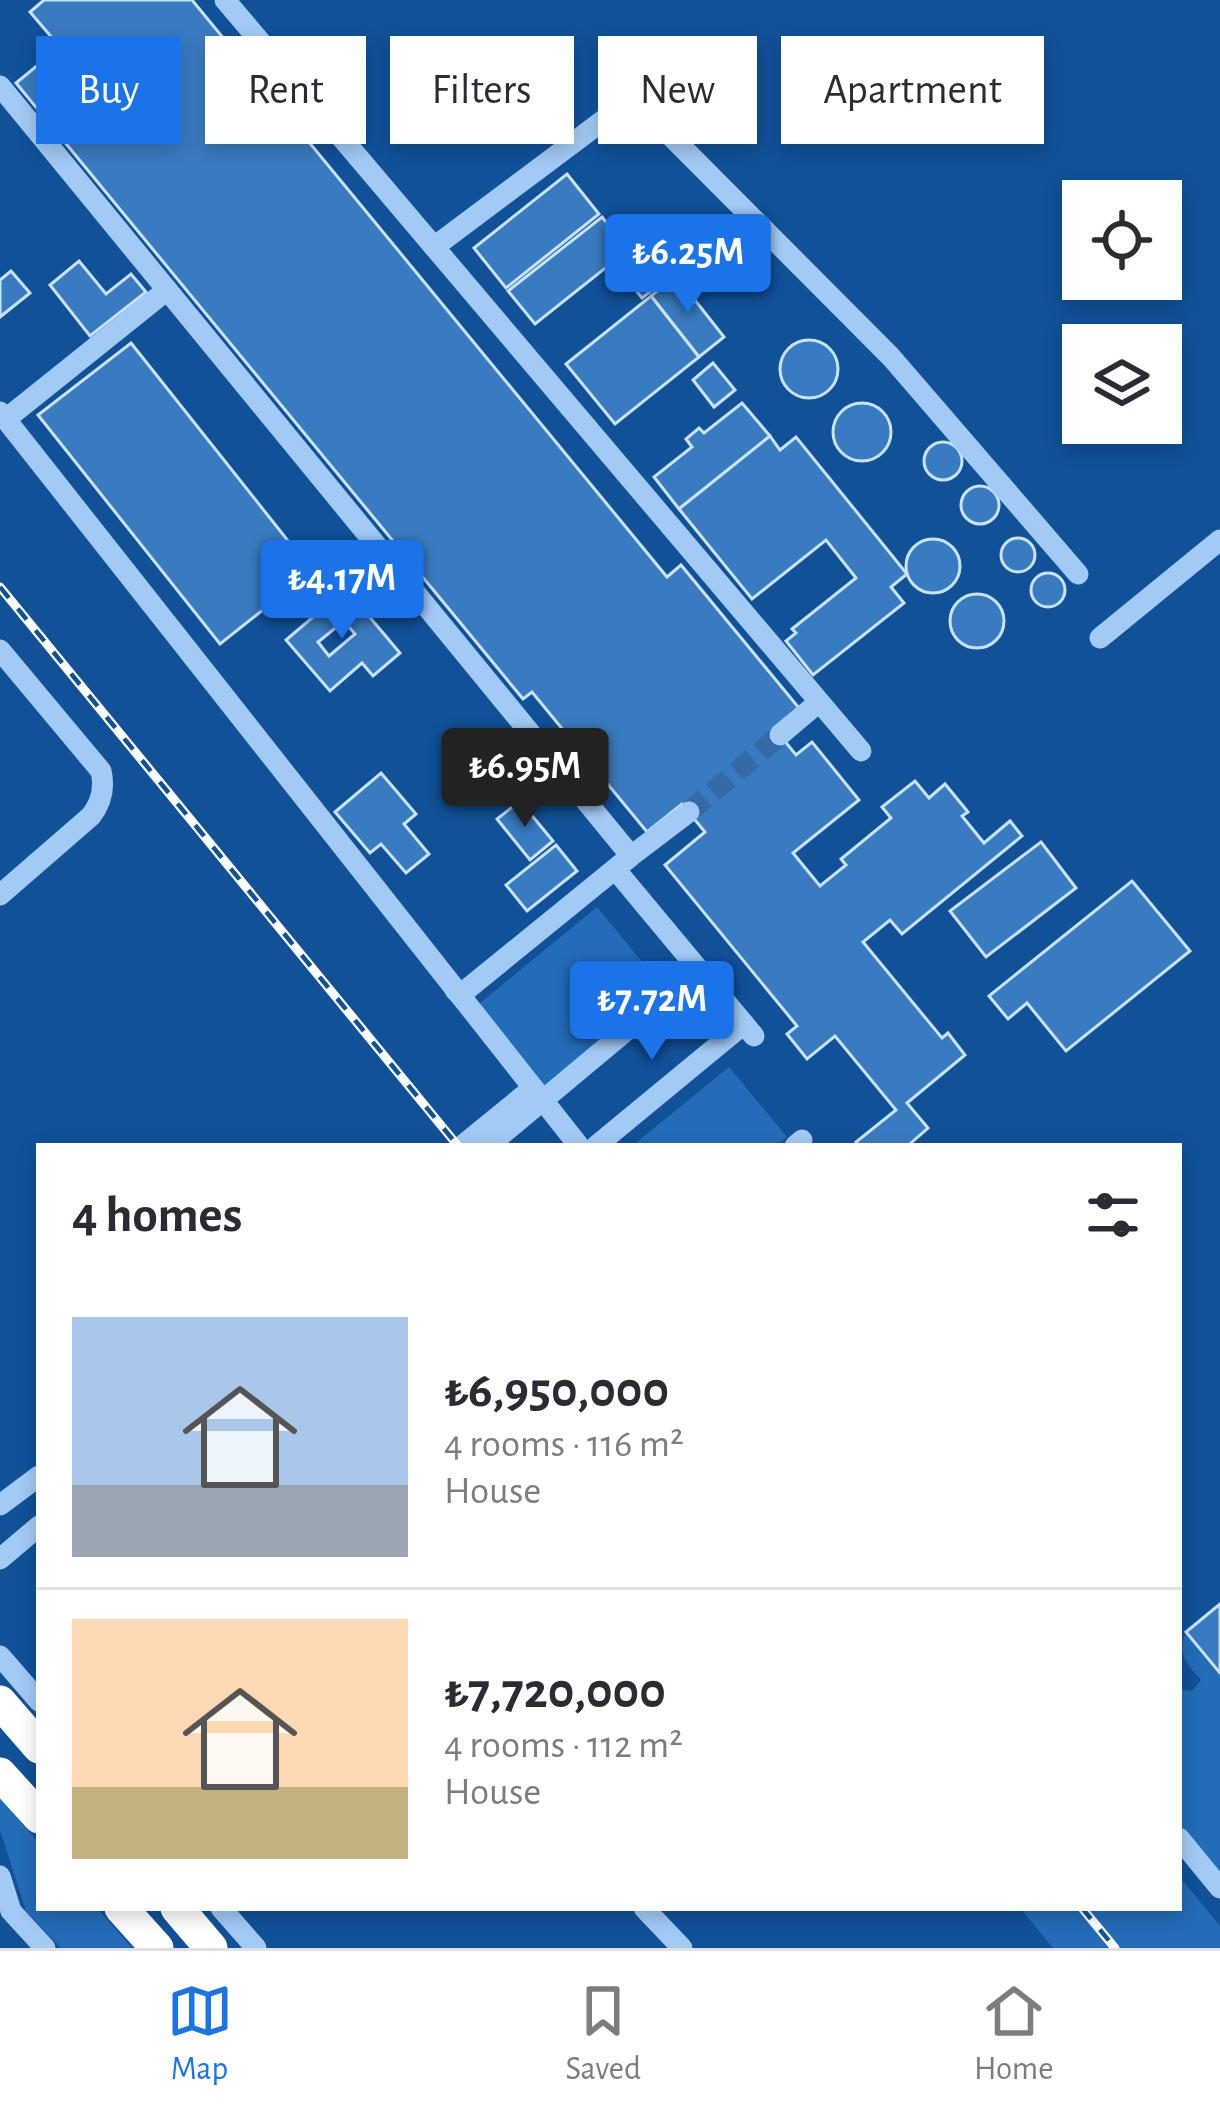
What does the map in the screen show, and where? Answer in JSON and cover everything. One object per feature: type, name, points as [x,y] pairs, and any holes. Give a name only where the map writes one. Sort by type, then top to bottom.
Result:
[{"type":"highway","points":[[0,1702],[36,1744]]},
{"type":"highway","points":[[0,1774],[36,1814]]},
{"type":"highway","points":[[124,1911],[157,1948]]},
{"type":"highway","points":[[180,1911],[212,1948]]},
{"type":"street","points":[[225,0],[861,752]]},
{"type":"street","points":[[1,88],[623,862],[699,970],[749,1030],[600,1143]]},
{"type":"street","points":[[434,247],[633,98],[891,358],[1078,574]]},
{"type":"street","points":[[167,290],[3,416],[576,1143]]},
{"type":"street","points":[[1100,638],[1220,540]]},
{"type":"street","points":[[0,650],[100,771],[104,786],[91,816],[0,895]]},
{"type":"street","points":[[780,735],[819,702]]},
{"type":"street","points":[[455,990],[460,995],[689,812]]},
{"type":"street","points":[[466,1143],[699,970]]},
{"type":"street","points":[[491,1143],[538,1094]]},
{"type":"street","points":[[0,1505],[36,1478]]},
{"type":"street","points":[[0,1559],[36,1529]]},
{"type":"street","points":[[0,1656],[36,1698]]},
{"type":"street","points":[[1182,1842],[1220,1888]]},
{"type":"street","points":[[0,1876],[11,1911],[45,1948]]},
{"type":"street","points":[[223,1911],[256,1948]]},
{"type":"street","points":[[647,1911],[682,1948]]},
{"type":"shaded area","points":[[597,907],[667,992],[544,1093],[474,1008]]},
{"type":"shaded area","points":[[729,1067],[787,1137],[780,1143],[636,1143]]},
{"type":"shaded area","points":[[1186,1632],[1220,1673],[1220,1875],[1182,1830],[1182,1689],[1192,1691],[1201,1680],[1187,1664]]},
{"type":"shaded area","points":[[0,1798],[36,1840],[36,1911],[100,1911],[132,1948],[61,1948],[26,1911],[0,1830]]},
{"type":"shaded area","points":[[1182,1880],[1220,1926],[1220,1948],[1053,1948],[1022,1911],[1182,1911]]},
{"type":"building","points":[[44,0],[192,0],[222,36],[205,36],[205,144],[311,144],[667,577],[681,565],[799,708],[774,728],[796,755],[812,742],[859,800],[793,853],[820,886],[846,865],[841,859],[891,818],[882,807],[915,781],[929,798],[945,784],[968,812],[962,816],[984,843],[1010,821],[1022,836],[902,934],[890,920],[863,942],[942,1038],[948,1033],[965,1055],[907,1103],[928,1128],[911,1143],[857,1143],[896,1110],[835,1036],[807,1059],[787,1034],[797,1026],[665,865],[705,832],[682,804],[647,832],[532,692],[523,699],[66,144],[181,144],[181,36],[51,36],[30,12]]},
{"type":"building","points":[[36,67],[36,107],[16,83]]},
{"type":"building","points":[[567,174],[599,214],[506,288],[474,248]]},
{"type":"building","points":[[602,217],[628,250],[535,324],[508,291]]},
{"type":"building","points":[[644,240],[672,275],[642,298],[614,263]]},
{"type":"building","points":[[79,261],[106,294],[131,274],[146,292],[90,336],[50,285]]},
{"type":"building","points":[[11,271],[30,293],[0,317],[0,280]]},
{"type":"building","points":[[676,276],[724,337],[699,357],[651,296]]},
{"type":"building","points":[[651,296],[699,357],[615,424],[566,364]]},
{"type":"building","points":[[809,340],[829,349],[838,369],[829,389],[809,398],[789,389],[780,369],[789,349]]},
{"type":"building","points":[[131,343],[312,571],[220,644],[38,415]]},
{"type":"building","points":[[713,363],[735,390],[714,407],[693,380]]},
{"type":"building","points":[[742,403],[770,436],[679,509],[654,477],[692,447],[686,439],[699,428],[704,433]]},
{"type":"building","points":[[862,403],[882,412],[891,432],[882,452],[862,461],[842,452],[833,432],[842,412]]},
{"type":"building","points":[[770,436],[780,450],[796,437],[907,574],[891,587],[904,603],[813,675],[786,641],[796,633],[792,629],[856,578],[826,540],[752,599],[679,509]]},
{"type":"building","points":[[943,442],[956,448],[962,461],[956,474],[943,480],[930,474],[924,461],[930,448]]},
{"type":"building","points":[[980,486],[993,492],[999,505],[993,518],[980,524],[967,518],[961,505],[967,492]]},
{"type":"building","points":[[1018,538],[1030,543],[1035,555],[1030,567],[1018,572],[1006,567],[1001,555],[1006,543]]},
{"type":"building","points":[[933,539],[952,547],[960,566],[952,585],[933,593],[914,585],[906,566],[914,547]]},
{"type":"building","points":[[1048,573],[1060,578],[1065,590],[1060,602],[1048,607],[1036,602],[1031,590],[1036,578]]},
{"type":"building","points":[[346,589],[400,653],[373,676],[362,663],[330,691],[286,640]],"holes":[[[344,621],[355,634],[329,656],[318,642]]]},
{"type":"building","points":[[977,594],[996,602],[1004,621],[996,640],[977,648],[958,640],[950,621],[958,602]]},
{"type":"building","points":[[381,773],[416,814],[404,824],[429,854],[406,873],[381,844],[370,853],[335,812]]},
{"type":"building","points":[[520,801],[553,841],[530,860],[497,819]]},
{"type":"building","points":[[1041,842],[1076,888],[986,957],[950,911]]},
{"type":"building","points":[[556,845],[577,871],[527,911],[506,885]]},
{"type":"building","points":[[1132,881],[1190,951],[1066,1051],[1027,1003],[1008,1019],[989,996]]},
{"type":"building","points":[[1220,1604],[1220,1673],[1186,1632]]},
{"type":"tunnel","points":[[689,812],[780,735]]},
{"type":"railway","points":[[0,587],[456,1143]]},
{"type":"railway","points":[[1084,1911],[1115,1948]]}]
